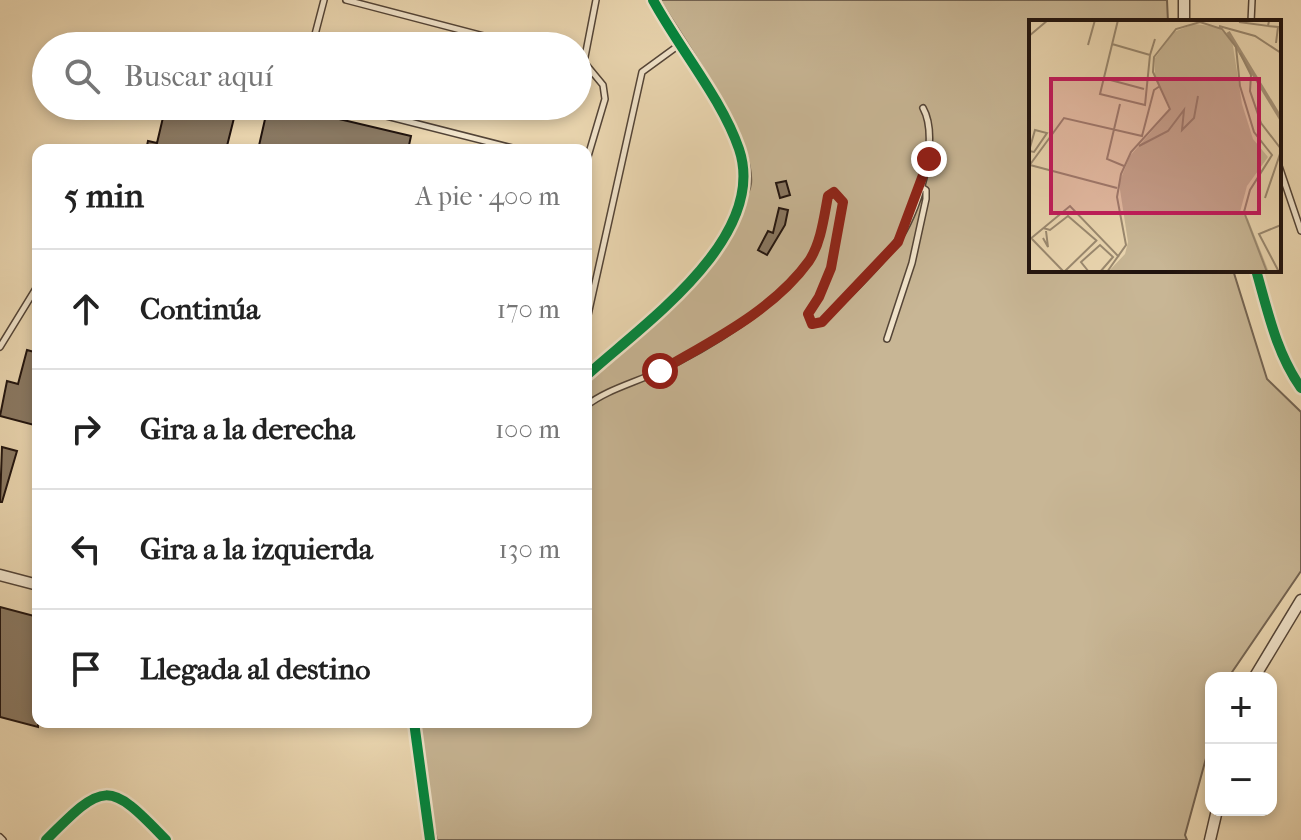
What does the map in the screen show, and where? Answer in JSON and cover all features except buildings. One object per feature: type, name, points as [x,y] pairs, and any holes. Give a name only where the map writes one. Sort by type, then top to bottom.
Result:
[{"type":"street","points":[[592,371],[680,294],[723,238],[741,197],[744,170],[735,139],[653,0]]},
{"type":"street","points":[[1257,272],[1272,331],[1286,367],[1301,388]]},
{"type":"street","points":[[0,575],[32,583]]},
{"type":"street","points":[[1258,672],[1301,600]]},
{"type":"street","points":[[415,728],[430,840]]},
{"type":"street","points":[[46,840],[84,802],[108,795],[128,801],[166,840]]},
{"type":"street","points":[[1210,840],[1216,816]]},
{"type":"lane","points":[[316,32],[324,0]]},
{"type":"lane","points":[[346,0],[468,32]]},
{"type":"lane","points":[[588,32],[596,0]]},
{"type":"lane","points":[[1251,20],[1252,0]]},
{"type":"lane","points":[[592,297],[642,72],[679,45]]},
{"type":"lane","points":[[592,74],[603,85],[605,99],[592,144]]},
{"type":"lane","points":[[592,403],[660,371],[734,328],[778,293],[810,260],[819,237],[828,196],[834,192],[843,202],[831,268],[808,314],[812,324],[822,322],[898,242],[929,159],[928,118],[923,108]]},
{"type":"lane","points":[[402,120],[496,144]]},
{"type":"lane","points":[[1281,172],[1301,231]]},
{"type":"lane","points":[[887,339],[912,263],[926,199],[926,190],[920,186]]},
{"type":"lane","points":[[0,347],[32,295]]},
{"type":"shaded area","points":[[660,0],[1167,0],[1168,20],[1029,20],[1029,272],[1234,272],[1267,379],[1301,412],[1301,571],[1232,672],[1205,672],[1205,762],[1185,835],[1187,840],[437,840],[427,795],[420,728],[592,728],[592,378],[652,326],[692,286],[725,240],[746,198],[751,184],[750,165],[731,117]]},
{"type":"cycle path","points":[[592,371],[695,277],[719,246],[736,215],[743,182],[739,149],[722,111],[653,0]]},
{"type":"cycle path","points":[[1257,272],[1279,346],[1301,388]]},
{"type":"cycle path","points":[[415,728],[430,840]]},
{"type":"cycle path","points":[[46,840],[81,807],[94,798],[106,795],[131,806],[166,840]]},
{"type":"route","points":[[660,371],[734,328],[778,293],[810,260],[819,237],[828,196],[834,192],[842,197],[843,202],[831,268],[808,314],[812,324],[822,322],[898,242],[929,159]]}]
